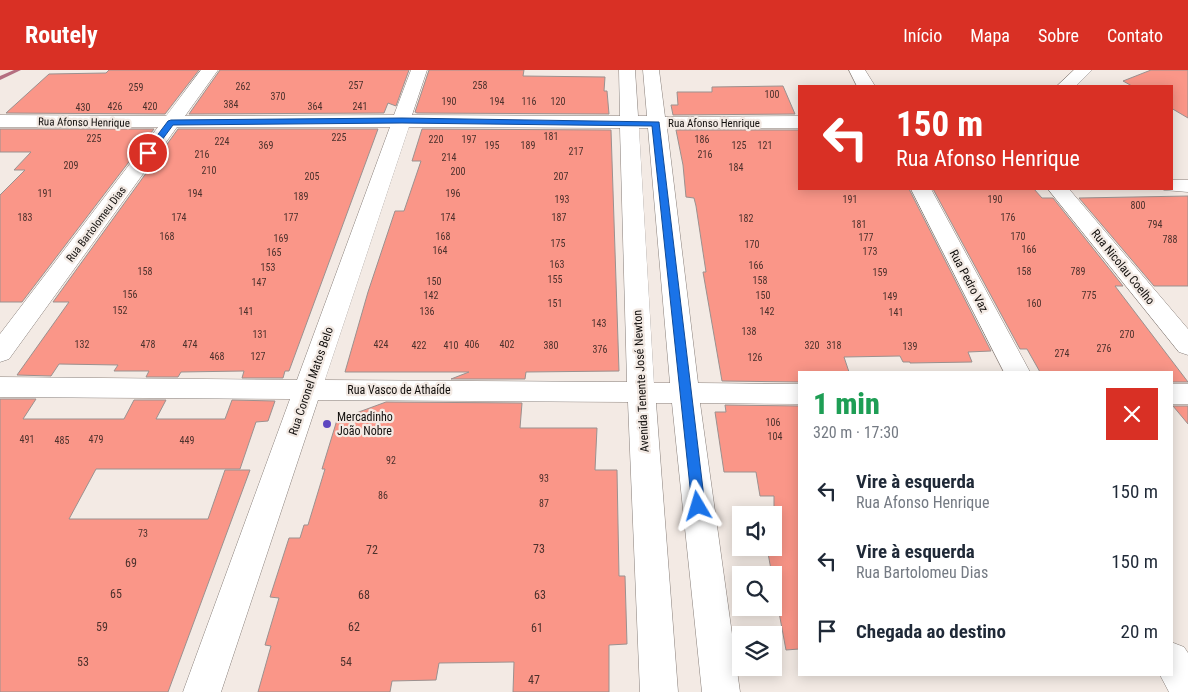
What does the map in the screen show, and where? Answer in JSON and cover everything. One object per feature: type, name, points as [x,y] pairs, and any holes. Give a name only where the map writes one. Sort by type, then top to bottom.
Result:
[{"type":"street","name":"Rua Bartolomeu Dias","points":[[0,353],[210,70]]},
{"type":"street","name":"Rua Coronel Matos Belo","points":[[202,692],[420,70]]},
{"type":"street","name":"Avenida Tenente José Newton","points":[[627,70],[643,124],[685,394],[721,692]]},
{"type":"street","name":"Avenida Tenente José Newton","points":[[651,70],[643,124],[641,392],[659,692]]},
{"type":"street","points":[[857,70],[865,85]]},
{"type":"street","points":[[1054,70],[1068,84],[1084,70]]},
{"type":"street","name":"Rua Afonso Henrique","points":[[0,121],[171,123],[402,121],[643,124],[798,122]]},
{"type":"street","points":[[1173,186],[1188,186]]},
{"type":"street","name":"Rua Pedro Vaz","points":[[922,190],[1016,371]]},
{"type":"street","name":"Rua Nicolau Coelho","points":[[1059,190],[1188,346]]},
{"type":"street","name":"Rua Vasco de Athaíde","points":[[0,388],[798,394]]},
{"type":"street","points":[[1173,394],[1188,394]]},
{"type":"street","points":[[1173,663],[1188,690]]},
{"type":"building","points":[[109,70],[199,70],[165,114],[6,113],[49,74],[106,73]]},
{"type":"building","points":[[220,70],[409,70],[396,106],[388,103],[384,113],[189,114]]},
{"type":"building","points":[[429,70],[524,70],[523,76],[605,77],[604,91],[607,91],[609,114],[417,113],[415,112]]},
{"type":"building","points":[[1151,70],[1188,70],[1188,118],[1173,109],[1173,85],[1130,85],[1123,81]]},
{"type":"building","points":[[783,86],[795,114],[673,115],[671,105],[678,105],[677,92],[712,92],[712,87]]},
{"type":"building","points":[[0,129],[154,129],[22,302],[0,302],[0,195],[25,170],[14,170],[31,152],[0,152]]},
{"type":"building","points":[[178,129],[378,129],[289,371],[285,371],[283,378],[242,378],[244,371],[181,372],[178,377],[146,377],[149,371],[114,371],[118,365],[59,364],[51,376],[17,375],[69,302],[53,302]]},
{"type":"building","points":[[422,129],[611,130],[619,371],[526,372],[525,379],[451,379],[469,372],[345,372],[368,292],[395,211],[404,211],[421,161],[412,161]]},
{"type":"building","points":[[676,130],[798,130],[798,190],[910,190],[991,351],[968,352],[972,362],[910,363],[903,362],[900,356],[844,357],[849,371],[798,371],[798,382],[722,381],[703,272],[706,272],[696,206],[694,198],[686,197],[683,165]]},
{"type":"building","points":[[934,190],[1035,190],[1042,198],[1053,198],[1123,286],[1115,286],[1188,382],[1173,382],[1173,371],[1039,371],[1027,349],[1020,349]]},
{"type":"building","points":[[1188,196],[1188,286],[1154,286],[1079,198]]},
{"type":"building","points":[[0,399],[36,399],[23,419],[124,419],[134,400],[166,400],[156,419],[225,419],[232,400],[275,401],[268,421],[256,422],[240,469],[96,469],[69,519],[208,519],[225,470],[250,470],[168,692],[0,692]]},
{"type":"building","points":[[386,402],[522,403],[520,428],[597,428],[595,470],[617,470],[619,576],[625,576],[627,644],[609,645],[609,692],[513,692],[514,662],[439,663],[436,680],[392,681],[390,692],[258,692],[271,646],[265,645],[279,598],[270,597],[289,538],[300,538],[304,525],[308,525],[337,420]]},
{"type":"building","points":[[725,405],[798,406],[798,649],[786,650],[780,616],[782,616],[782,566],[770,566],[768,556],[782,556],[782,506],[774,506],[774,496],[760,496],[756,472],[724,472],[715,412],[726,412]]},
{"type":"building","points":[[1173,406],[1188,406],[1188,424]]},
{"type":"waterway","points":[[0,78],[18,70]]},
{"type":"place","name":"Mercadinho João Nobre","points":[[327,424]]},
{"type":"route","points":[[148,153],[171,123],[402,121],[656,123],[698,506]]}]
